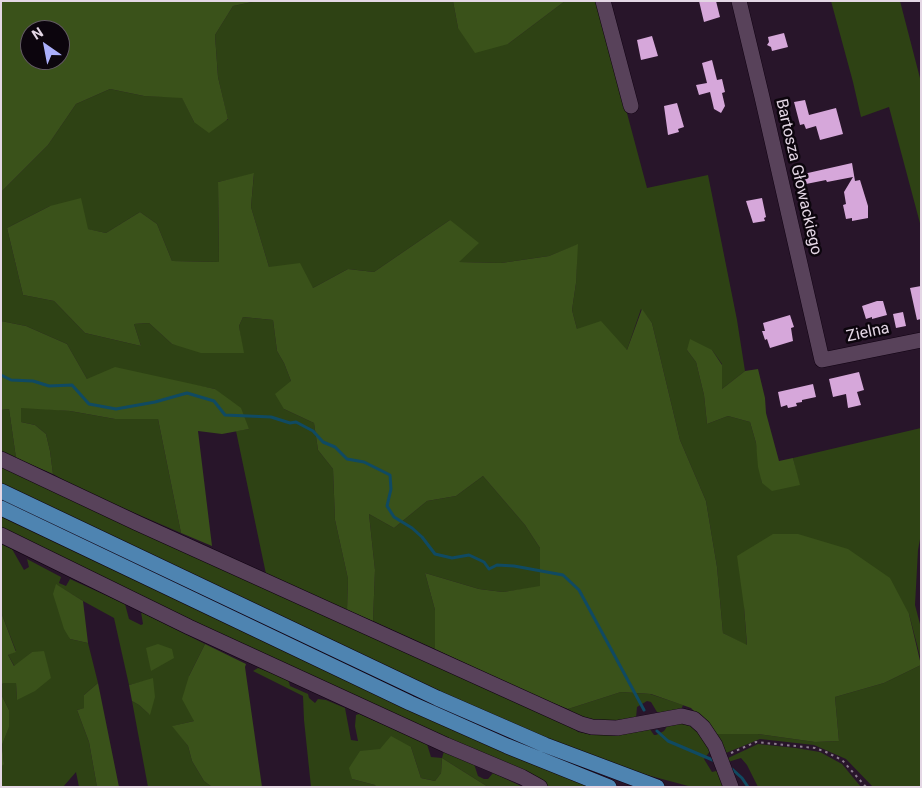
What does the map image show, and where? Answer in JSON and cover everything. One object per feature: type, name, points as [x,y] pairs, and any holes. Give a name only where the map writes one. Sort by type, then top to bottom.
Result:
[{"type":"main road","points":[[1,491],[445,702],[562,752],[657,787]]},
{"type":"main road","points":[[1,508],[410,702],[507,746],[609,787]]},
{"type":"street","points":[[604,1],[631,106]]},
{"type":"street","name":"Bartosza Głowackiego","points":[[739,1],[822,360]]},
{"type":"street","name":"Zielna","points":[[822,360],[921,340]]},
{"type":"street","points":[[1,459],[137,523],[581,724],[592,727],[617,728],[682,716],[694,719],[703,727],[715,745],[731,787]]},
{"type":"street","points":[[1,535],[189,627],[446,745],[522,777],[540,787]]},
{"type":"path","points":[[720,758],[756,742],[809,747],[826,752],[842,760],[866,787]]},
{"type":"green space","points":[[1,1],[257,1],[233,6],[215,35],[218,77],[228,119],[209,133],[194,122],[182,98],[144,96],[110,89],[76,104],[48,145],[1,192]]},
{"type":"green space","points":[[257,1],[453,1],[458,28],[508,44],[565,1],[597,1],[647,188],[708,175],[737,320],[745,371],[722,389],[722,364],[712,350],[687,350],[696,362],[704,395],[707,424],[728,416],[750,422],[756,443],[762,483],[799,485],[793,458],[921,428],[921,534],[918,550],[915,605],[921,628],[921,660],[909,614],[744,607],[747,646],[723,633],[717,567],[706,501],[680,440],[652,323],[641,309],[627,350],[577,329],[572,310],[576,283],[577,245],[549,256],[501,263],[458,262],[450,220],[374,272],[348,269],[313,288],[269,267],[251,207],[254,174],[218,182],[219,262],[172,261],[157,224],[140,212],[106,233],[87,229],[50,206],[7,228],[23,295],[54,301],[85,333],[141,346],[134,324],[149,323],[172,344],[243,353],[239,326],[243,317],[273,320],[277,351],[291,381],[284,409],[314,423],[318,450],[333,469],[335,520],[348,579],[347,610],[266,574],[236,431],[249,429],[215,389],[172,381],[87,379],[67,344],[26,326],[1,321],[1,192],[48,145],[76,104],[110,89],[144,96],[182,97],[194,122],[228,120],[218,77],[215,35],[233,6]]},
{"type":"green space","points":[[453,1],[565,1],[508,44],[475,53],[458,28]]},
{"type":"green space","points":[[831,1],[900,1],[921,82],[921,227],[889,107],[861,117]]},
{"type":"green space","points":[[254,173],[251,207],[269,267],[300,263],[313,288],[348,269],[374,272],[450,220],[479,243],[459,262],[501,263],[549,256],[578,244],[576,283],[572,310],[577,329],[601,321],[627,350],[642,309],[652,323],[680,440],[706,501],[717,567],[723,633],[747,645],[737,556],[773,534],[798,534],[848,549],[890,578],[909,614],[921,665],[884,683],[835,697],[839,741],[815,742],[758,734],[716,734],[691,708],[651,694],[621,692],[568,709],[531,694],[435,649],[435,610],[425,573],[479,589],[503,592],[540,586],[540,548],[525,525],[483,476],[456,496],[427,501],[394,528],[369,514],[375,570],[373,621],[347,610],[348,579],[335,520],[333,469],[318,450],[314,423],[284,409],[275,394],[291,381],[277,351],[273,320],[243,317],[239,326],[244,353],[201,353],[172,344],[149,323],[134,324],[141,346],[85,333],[54,301],[23,295],[7,228],[50,206],[81,198],[88,229],[106,233],[140,212],[157,224],[172,261],[219,262],[218,182]]},
{"type":"green space","points":[[1,321],[26,326],[67,344],[87,379],[115,367],[215,389],[241,408],[249,429],[222,434],[198,431],[212,546],[181,533],[158,419],[115,419],[70,411],[21,408],[21,422],[35,425],[46,434],[53,474],[16,458],[9,409],[1,410]]},
{"type":"green space","points":[[690,339],[712,350],[722,365],[722,389],[745,371],[758,369],[765,398],[766,413],[779,461],[793,458],[800,485],[772,491],[762,483],[758,467],[756,443],[750,422],[728,416],[707,424],[704,395],[696,362],[687,350]]},
{"type":"green space","points":[[20,408],[70,411],[115,419],[158,419],[181,533],[77,488],[53,474],[46,434],[35,425],[21,422]]},
{"type":"green space","points":[[9,409],[16,458],[1,451],[1,410]]},
{"type":"green space","points":[[1,462],[570,724],[578,732],[594,735],[649,728],[656,735],[664,731],[670,722],[694,724],[711,750],[704,759],[712,772],[720,770],[727,787],[692,787],[647,775],[573,749],[505,722],[1,483]]},
{"type":"green space","points":[[483,476],[525,525],[540,548],[540,587],[503,592],[479,589],[425,573],[435,610],[435,649],[373,621],[375,570],[369,514],[394,528],[427,501],[456,496]]},
{"type":"green space","points":[[1,515],[591,787],[549,787],[492,763],[1,529]]},
{"type":"green space","points":[[1,544],[12,549],[24,570],[29,567],[27,559],[61,577],[59,583],[66,586],[70,579],[125,604],[129,619],[141,625],[143,624],[141,612],[205,644],[189,676],[194,721],[173,726],[188,746],[192,761],[204,781],[212,787],[148,787],[132,701],[149,714],[153,679],[129,685],[114,618],[57,585],[70,639],[88,643],[98,683],[84,695],[85,708],[77,710],[89,742],[97,787],[79,787],[76,772],[63,787],[1,787],[1,767],[4,763],[2,745],[9,726],[9,710],[1,694],[1,687],[3,683],[16,683],[17,699],[32,652],[15,667],[8,655],[16,651],[1,612]]},
{"type":"green space","points":[[56,584],[83,601],[88,643],[70,639],[64,629],[53,594]]},
{"type":"green space","points":[[1,612],[16,652],[8,655],[14,666],[32,652],[44,651],[51,678],[35,691],[17,700],[16,683],[3,683],[1,687]]},
{"type":"green space","points":[[158,644],[172,649],[174,658],[151,671],[146,648]]},
{"type":"green space","points":[[205,644],[246,664],[262,787],[212,787],[204,781],[192,761],[188,746],[172,726],[194,721],[182,699],[189,676]]},
{"type":"green space","points":[[921,665],[921,787],[873,787],[846,759],[814,745],[760,739],[726,753],[716,734],[758,734],[815,742],[839,741],[835,697],[884,683]]},
{"type":"green space","points":[[258,668],[288,679],[290,686],[308,694],[309,698],[315,703],[318,699],[326,700],[345,708],[351,740],[358,741],[355,726],[356,715],[359,714],[427,744],[431,757],[442,758],[441,773],[435,781],[421,778],[411,747],[380,749],[352,779],[375,785],[376,787],[311,787],[303,696],[253,671]]},
{"type":"green space","points":[[153,678],[155,697],[150,715],[132,701],[129,685]]},
{"type":"green space","points":[[98,683],[119,787],[97,787],[89,742],[77,710],[84,708],[84,695]]},
{"type":"green space","points":[[621,692],[650,694],[683,705],[681,710],[664,713],[657,712],[651,702],[647,701],[637,707],[636,718],[597,722],[576,715],[568,709]]},
{"type":"green space","points":[[1,694],[9,710],[9,727],[2,745],[4,764],[1,767]]},
{"type":"green space","points":[[391,736],[411,747],[421,778],[435,781],[441,773],[442,758],[488,787],[376,787],[375,785],[352,779],[349,768],[360,751],[380,749]]},
{"type":"green space","points":[[758,744],[820,752],[842,764],[861,787],[758,787],[747,765],[741,758],[728,762],[728,758]]},
{"type":"green space","points":[[444,751],[474,764],[478,776],[484,779],[488,779],[493,773],[523,787],[488,787],[442,758]]},
{"type":"building","points":[[699,1],[716,1],[720,17],[704,22]]},
{"type":"building","points":[[784,33],[788,47],[772,51],[771,47],[767,45],[769,42],[768,37]]},
{"type":"building","points":[[652,36],[658,56],[641,60],[637,40]]},
{"type":"building","points":[[712,60],[717,80],[722,79],[725,92],[722,93],[725,106],[721,113],[714,109],[710,92],[699,95],[696,85],[707,83],[702,63]]},
{"type":"building","points":[[805,100],[809,115],[836,108],[843,134],[820,140],[816,126],[806,129],[804,124],[800,125],[794,102]]},
{"type":"building","points":[[677,103],[684,127],[678,129],[679,132],[668,135],[664,106]]},
{"type":"building","points":[[852,163],[855,181],[860,180],[868,206],[868,218],[852,221],[852,218],[846,219],[843,205],[846,204],[844,192],[853,177],[801,185],[799,175]]},
{"type":"building","points":[[762,198],[766,217],[764,218],[765,221],[753,223],[746,201]]},
{"type":"building","points":[[921,286],[921,319],[917,320],[910,288]]},
{"type":"building","points":[[883,301],[887,315],[866,319],[862,306]]},
{"type":"building","points":[[903,312],[906,326],[896,328],[893,314]]},
{"type":"building","points":[[790,315],[794,327],[791,328],[793,341],[770,348],[762,331],[765,331],[763,323]]},
{"type":"building","points":[[859,372],[864,390],[857,392],[861,405],[848,408],[846,394],[833,397],[829,379]]},
{"type":"building","points":[[813,384],[816,397],[802,400],[802,402],[796,403],[797,406],[788,408],[787,405],[781,407],[778,392]]},
{"type":"waterway","points":[[1,375],[11,380],[33,381],[49,386],[72,385],[89,404],[116,409],[155,402],[187,393],[214,401],[225,415],[271,417],[290,423],[296,422],[313,431],[323,442],[335,447],[347,459],[364,462],[390,475],[391,489],[387,506],[394,517],[412,528],[422,537],[435,554],[452,558],[469,555],[484,562],[489,569],[497,565],[514,566],[563,575],[579,590],[644,710]]},
{"type":"waterway","points":[[657,731],[668,741],[715,761]]},
{"type":"waterway","points":[[732,769],[748,787]]}]
